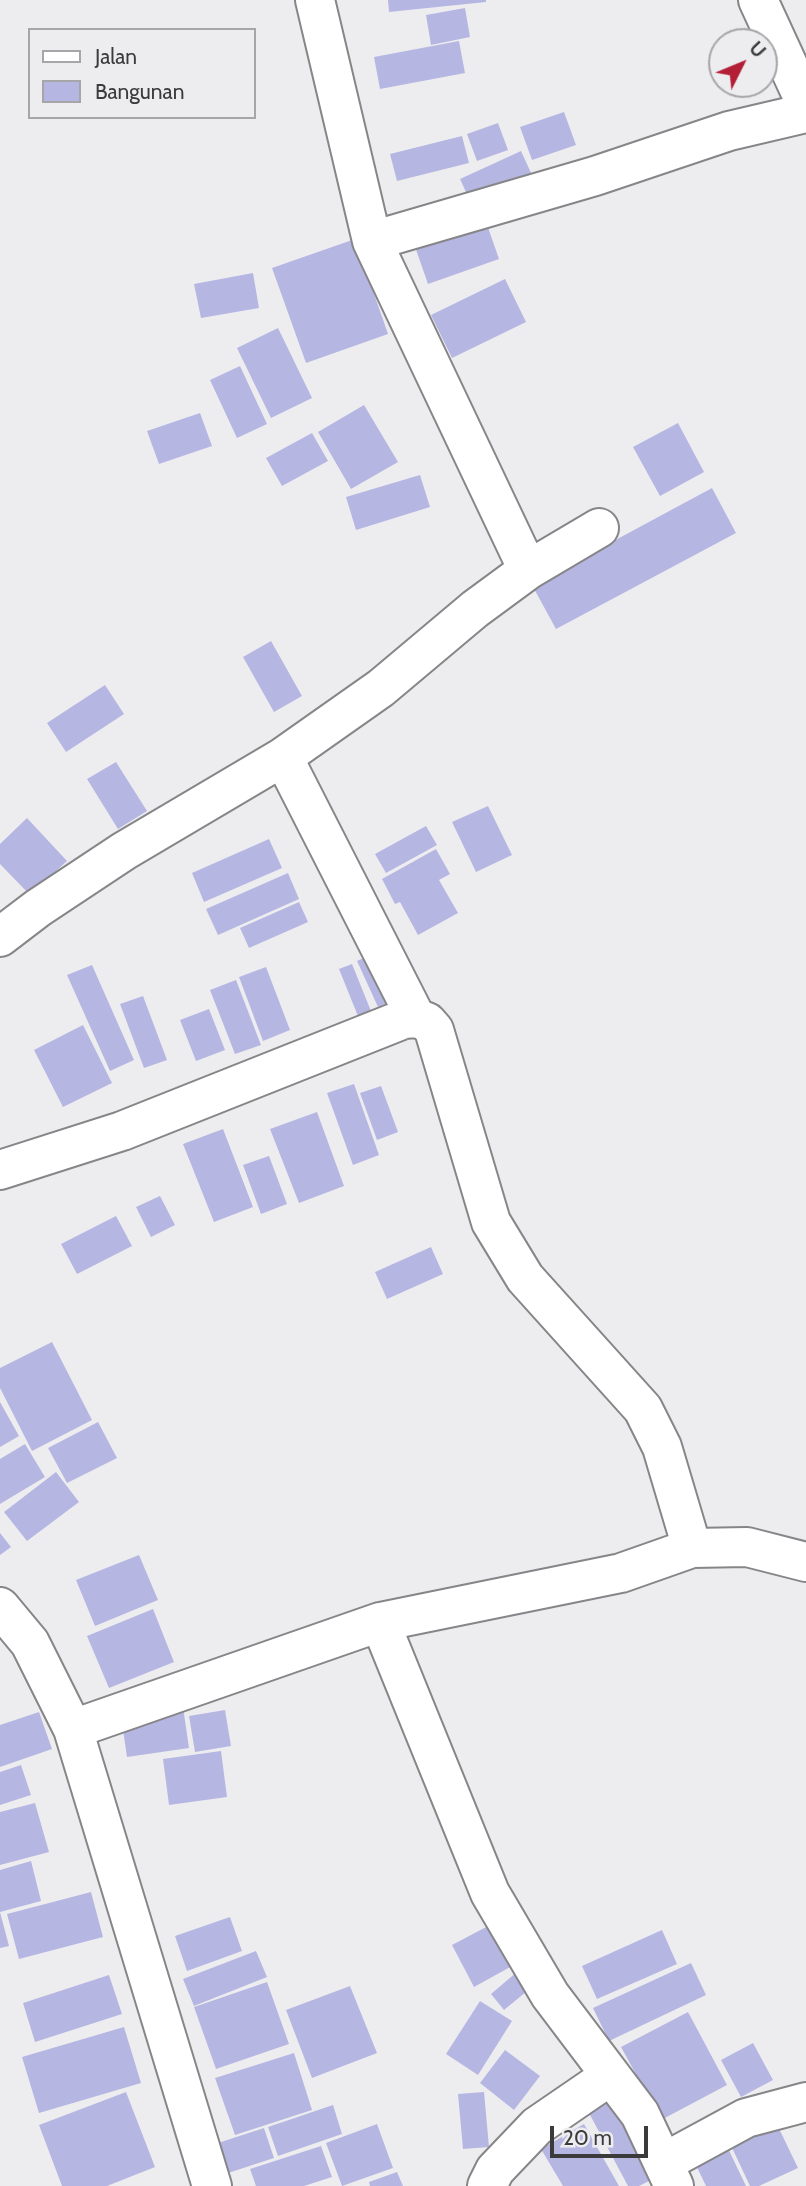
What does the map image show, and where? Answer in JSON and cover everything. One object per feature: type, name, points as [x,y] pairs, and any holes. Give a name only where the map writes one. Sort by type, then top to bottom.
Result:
[{"type":"street","points":[[315,0],[372,241],[528,570]]},
{"type":"street","points":[[758,0],[806,104]]},
{"type":"street","points":[[372,241],[595,176],[729,131],[806,113]]},
{"type":"street","points":[[0,937],[38,908],[124,851],[283,757],[381,688],[475,609],[528,570],[599,528]]},
{"type":"street","points":[[283,757],[416,1018]]},
{"type":"street","points":[[0,1170],[122,1131],[404,1019],[416,1018],[427,1023],[434,1030],[491,1222],[525,1278],[643,1409],[662,1447],[692,1548]]},
{"type":"street","points":[[74,1729],[380,1622],[621,1573],[692,1548],[747,1547],[806,1562]]},
{"type":"street","points":[[0,1607],[30,1643],[74,1729],[212,2186]]},
{"type":"street","points":[[380,1622],[490,1893],[550,1995],[640,2114],[669,2175],[746,2118],[806,2102]]},
{"type":"street","points":[[487,2186],[509,2154],[537,2126],[610,2076]]},
{"type":"building","points":[[388,0],[486,0],[486,2],[389,12]]},
{"type":"building","points":[[465,8],[470,37],[431,45],[426,15]]},
{"type":"building","points":[[459,41],[465,73],[380,89],[374,57]]},
{"type":"building","points":[[564,112],[576,145],[532,160],[520,127]]},
{"type":"building","points":[[498,123],[508,150],[477,161],[467,134]]},
{"type":"building","points":[[462,136],[469,163],[397,181],[390,154]]},
{"type":"building","points":[[521,151],[532,175],[471,203],[460,179]]},
{"type":"building","points":[[484,216],[499,259],[428,284],[413,241]]},
{"type":"building","points":[[355,239],[388,334],[306,363],[272,268]]},
{"type":"building","points":[[253,273],[259,308],[201,318],[194,284]]},
{"type":"building","points":[[505,279],[526,322],[452,358],[431,315]]},
{"type":"building","points":[[278,328],[312,398],[271,418],[237,348]]},
{"type":"building","points":[[240,366],[267,424],[237,438],[210,380]]},
{"type":"building","points":[[364,405],[398,462],[351,489],[318,432]]},
{"type":"building","points":[[200,413],[212,446],[159,464],[147,431]]},
{"type":"building","points":[[678,423],[704,472],[660,496],[633,447]]},
{"type":"building","points":[[312,433],[328,461],[282,486],[266,458]]},
{"type":"building","points":[[420,475],[430,507],[356,530],[346,497]]},
{"type":"building","points":[[712,488],[736,533],[556,629],[532,585]]},
{"type":"building","points":[[271,641],[302,696],[274,712],[243,657]]},
{"type":"building","points":[[105,685],[124,714],[66,752],[47,723]]},
{"type":"building","points":[[116,762],[147,811],[118,829],[87,779]]},
{"type":"building","points":[[488,806],[512,855],[476,872],[452,822]]},
{"type":"building","points":[[27,818],[67,861],[30,895],[0,864],[0,844]]},
{"type":"building","points":[[426,826],[437,845],[386,873],[375,854]]},
{"type":"building","points":[[269,839],[282,868],[204,902],[192,873]]},
{"type":"building","points":[[436,849],[450,874],[439,880],[458,913],[418,935],[400,902],[395,904],[382,879]]},
{"type":"building","points":[[288,873],[299,899],[218,935],[206,909]]},
{"type":"building","points":[[299,902],[308,922],[249,948],[240,928]]},
{"type":"building","points":[[379,951],[400,997],[378,1007],[357,961]]},
{"type":"building","points":[[352,964],[377,1026],[364,1031],[339,969]]},
{"type":"building","points":[[92,965],[134,1060],[110,1071],[67,975]]},
{"type":"building","points":[[266,967],[290,1030],[263,1041],[239,977]]},
{"type":"building","points":[[236,980],[261,1045],[235,1054],[210,990]]},
{"type":"building","points":[[143,996],[167,1060],[144,1068],[120,1004]]},
{"type":"building","points":[[209,1009],[225,1050],[196,1061],[180,1020]]},
{"type":"building","points":[[83,1025],[112,1083],[63,1107],[34,1050]]},
{"type":"building","points":[[354,1084],[379,1155],[353,1165],[327,1093]]},
{"type":"building","points":[[381,1086],[398,1132],[377,1140],[360,1093]]},
{"type":"building","points":[[317,1112],[344,1186],[299,1203],[270,1129]]},
{"type":"building","points":[[223,1129],[253,1207],[214,1222],[183,1144]]},
{"type":"building","points":[[269,1156],[287,1204],[261,1214],[243,1165]]},
{"type":"building","points":[[160,1196],[175,1225],[151,1237],[136,1207]]},
{"type":"building","points":[[116,1216],[132,1246],[77,1274],[61,1244]]},
{"type":"building","points":[[431,1247],[443,1274],[387,1299],[375,1272]]},
{"type":"building","points":[[52,1342],[92,1420],[32,1451],[0,1388],[0,1368]]},
{"type":"building","points":[[0,1402],[19,1436],[0,1447]]},
{"type":"building","points":[[98,1422],[117,1458],[67,1483],[48,1448]]},
{"type":"building","points":[[25,1444],[45,1477],[0,1504],[0,1459]]},
{"type":"building","points":[[56,1472],[79,1502],[27,1541],[4,1512]]},
{"type":"building","points":[[0,1533],[11,1547],[0,1555]]},
{"type":"building","points":[[139,1555],[158,1600],[95,1626],[76,1580]]},
{"type":"building","points":[[153,1609],[174,1662],[109,1688],[87,1636]]},
{"type":"building","points":[[183,1707],[189,1748],[127,1757],[121,1716]]},
{"type":"building","points":[[225,1710],[231,1746],[195,1752],[189,1716]]},
{"type":"building","points":[[39,1712],[52,1749],[0,1767],[0,1725]]},
{"type":"building","points":[[221,1751],[227,1797],[169,1805],[163,1759]]},
{"type":"building","points":[[21,1765],[31,1795],[0,1805],[0,1772]]},
{"type":"building","points":[[35,1803],[49,1852],[0,1865],[0,1812]]},
{"type":"building","points":[[31,1861],[41,1901],[0,1912],[0,1870]]},
{"type":"building","points":[[91,1892],[103,1937],[19,1959],[7,1914]]},
{"type":"building","points":[[0,1912],[9,1946],[0,1948]]},
{"type":"building","points":[[230,1917],[242,1951],[187,1971],[175,1936]]},
{"type":"building","points":[[490,1925],[512,1966],[474,1987],[452,1945]]},
{"type":"building","points":[[662,1930],[677,1964],[597,1999],[582,1966]]},
{"type":"building","points":[[256,1951],[267,1977],[194,2006],[183,1979]]},
{"type":"building","points":[[691,1963],[706,1995],[609,2041],[593,2008]]},
{"type":"building","points":[[518,1971],[532,1987],[504,2010],[491,1994]]},
{"type":"building","points":[[109,1975],[122,2014],[35,2042],[23,2003]]},
{"type":"building","points":[[267,1982],[289,2044],[216,2069],[194,2007]]},
{"type":"building","points":[[350,1986],[377,2053],[312,2078],[286,2010]]},
{"type":"building","points":[[480,2001],[512,2021],[478,2075],[446,2054]]},
{"type":"building","points":[[688,2012],[727,2085],[661,2120],[621,2047]]},
{"type":"building","points":[[124,2027],[141,2083],[39,2113],[22,2057]]},
{"type":"building","points":[[753,2043],[773,2080],[741,2097],[721,2060]]},
{"type":"building","points":[[505,2050],[540,2076],[514,2110],[480,2083]]},
{"type":"building","points":[[294,2053],[312,2110],[235,2135],[215,2078]]},
{"type":"building","points":[[607,2084],[657,2177],[639,2186],[628,2186],[581,2098]]},
{"type":"building","points":[[126,2092],[155,2167],[107,2186],[62,2186],[39,2125]]},
{"type":"building","points":[[484,2092],[489,2147],[463,2149],[458,2094]]},
{"type":"building","points":[[333,2105],[342,2134],[278,2156],[268,2127]]},
{"type":"building","points":[[772,2114],[798,2168],[759,2186],[750,2186],[726,2135]]},
{"type":"building","points":[[377,2124],[393,2168],[342,2186],[326,2143]]},
{"type":"building","points":[[584,2124],[619,2186],[563,2186],[541,2149]]},
{"type":"building","points":[[264,2128],[274,2158],[228,2173],[218,2143]]},
{"type":"building","points":[[725,2142],[746,2186],[706,2186],[692,2157]]},
{"type":"building","points":[[321,2146],[332,2177],[304,2186],[256,2186],[250,2169]]},
{"type":"building","points":[[397,2172],[403,2186],[370,2186],[369,2182]]}]
